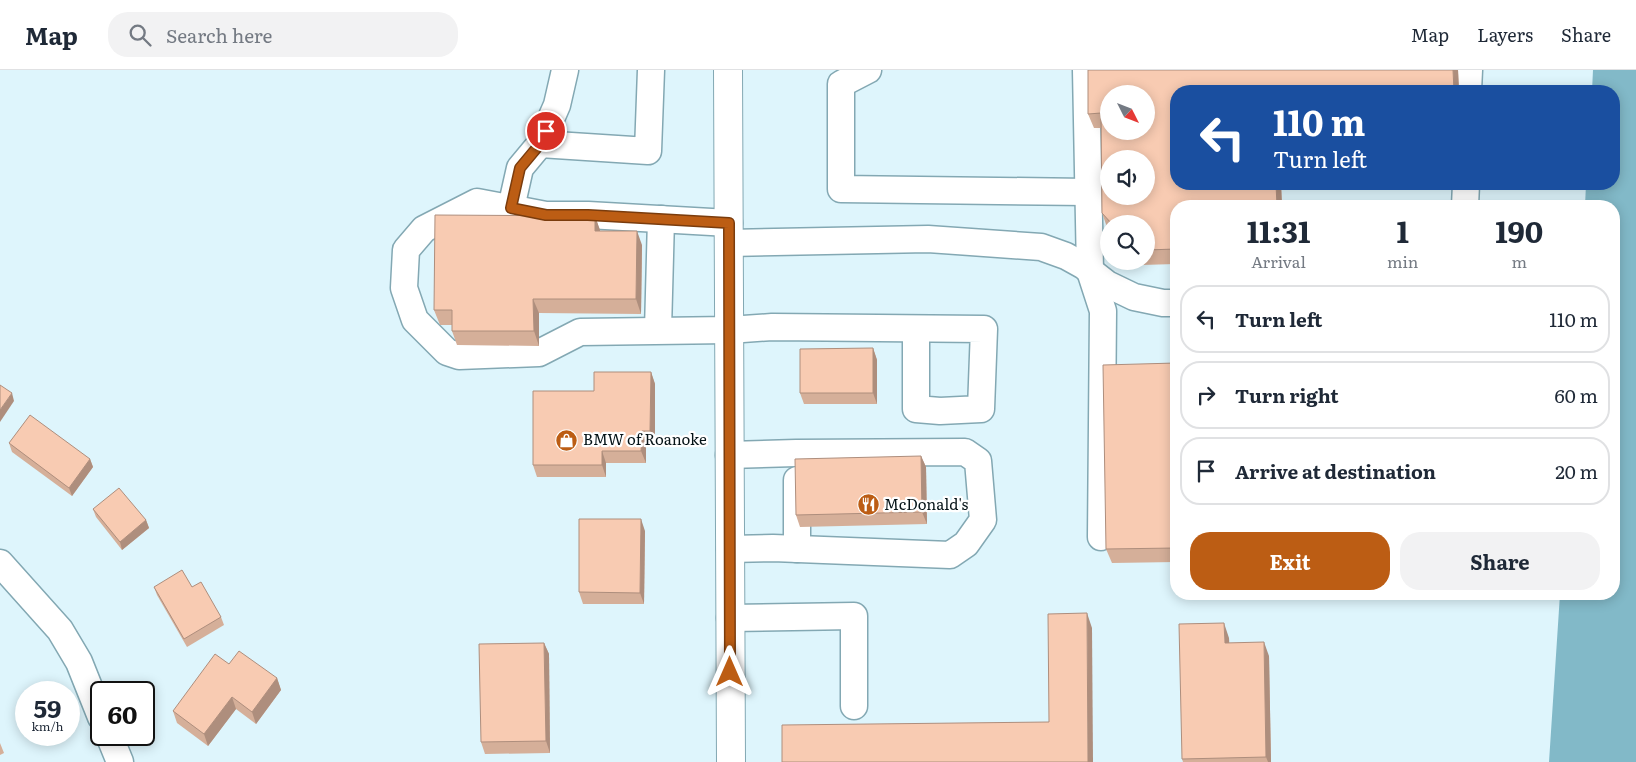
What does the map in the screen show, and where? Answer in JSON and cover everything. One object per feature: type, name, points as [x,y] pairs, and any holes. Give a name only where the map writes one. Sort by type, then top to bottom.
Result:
[{"type":"main road","points":[[728,70],[731,762]]},
{"type":"street","points":[[511,208],[520,168],[540,144],[557,105],[565,70]]},
{"type":"street","points":[[540,144],[648,151],[651,70]]},
{"type":"street","points":[[868,70],[841,84],[841,189],[1088,192]]},
{"type":"street","points":[[1086,70],[1090,271],[1103,311],[1101,537]]},
{"type":"street","points":[[1468,85],[1469,70]]},
{"type":"street","points":[[916,330],[916,409],[940,411],[981,409],[984,329],[916,330],[772,327],[729,330],[580,332],[539,353],[459,356],[447,352],[415,320],[404,288],[406,250],[424,229],[477,202],[546,215],[660,219],[729,233],[928,239],[1041,247],[1066,256],[1107,284],[1134,297],[1170,303]]},
{"type":"street","points":[[658,330],[660,219]]},
{"type":"street","points":[[729,455],[965,452],[978,461],[983,520],[966,544],[950,555],[797,549],[730,549]]},
{"type":"street","points":[[796,453],[797,549]]},
{"type":"street","points":[[0,563],[60,630],[79,662],[90,690]]},
{"type":"street","points":[[730,618],[854,616],[854,706]]},
{"type":"street","points":[[113,746],[120,762]]},
{"type":"shaded area","points":[[1593,70],[1636,70],[1636,762],[1549,762],[1560,600],[1620,600],[1620,200],[1585,200],[1586,190],[1620,190],[1620,85],[1592,85]]},
{"type":"building","points":[[1088,70],[1453,70],[1454,85],[1170,85],[1170,190],[1276,190],[1277,200],[1170,200],[1170,249],[1155,250],[1155,215],[1104,215],[1102,213],[1102,205],[1155,205],[1155,150],[1101,150],[1101,140],[1155,140],[1155,85],[1100,85],[1100,113],[1088,114]]},
{"type":"building","points":[[435,215],[595,216],[595,231],[637,231],[636,299],[533,299],[534,331],[452,331],[452,310],[434,310]]},
{"type":"building","points":[[873,348],[873,393],[800,393],[800,349]]},
{"type":"building","points":[[1170,363],[1170,548],[1106,549],[1103,365]]},
{"type":"building","points":[[594,372],[651,372],[650,431],[642,431],[641,451],[602,451],[602,465],[533,465],[533,391],[594,391]]},
{"type":"building","points":[[0,385],[12,393],[0,410]]},
{"type":"building","points":[[30,415],[90,459],[69,488],[9,443]]},
{"type":"building","points":[[921,456],[922,512],[796,515],[795,459]]},
{"type":"building","points":[[119,488],[146,520],[120,542],[93,509]]},
{"type":"building","points":[[579,519],[641,519],[640,593],[579,592]]},
{"type":"building","points":[[182,570],[192,587],[201,582],[221,617],[184,639],[154,587]]},
{"type":"building","points":[[1087,613],[1088,762],[782,762],[782,725],[1049,722],[1048,614]]},
{"type":"building","points":[[1224,623],[1225,643],[1264,642],[1266,757],[1182,759],[1179,624]]},
{"type":"building","points":[[544,643],[546,741],[481,742],[479,644]]},
{"type":"building","points":[[239,651],[277,678],[252,712],[232,697],[204,734],[173,711],[215,654],[229,664]]},
{"type":"place","name":"BMW of Roanoke","points":[[567,440]]},
{"type":"place","name":"McDonald's","points":[[868,505]]},
{"type":"route","points":[[546,131],[540,144],[520,168],[511,208],[546,215],[588,215],[729,223],[730,672]]}]
